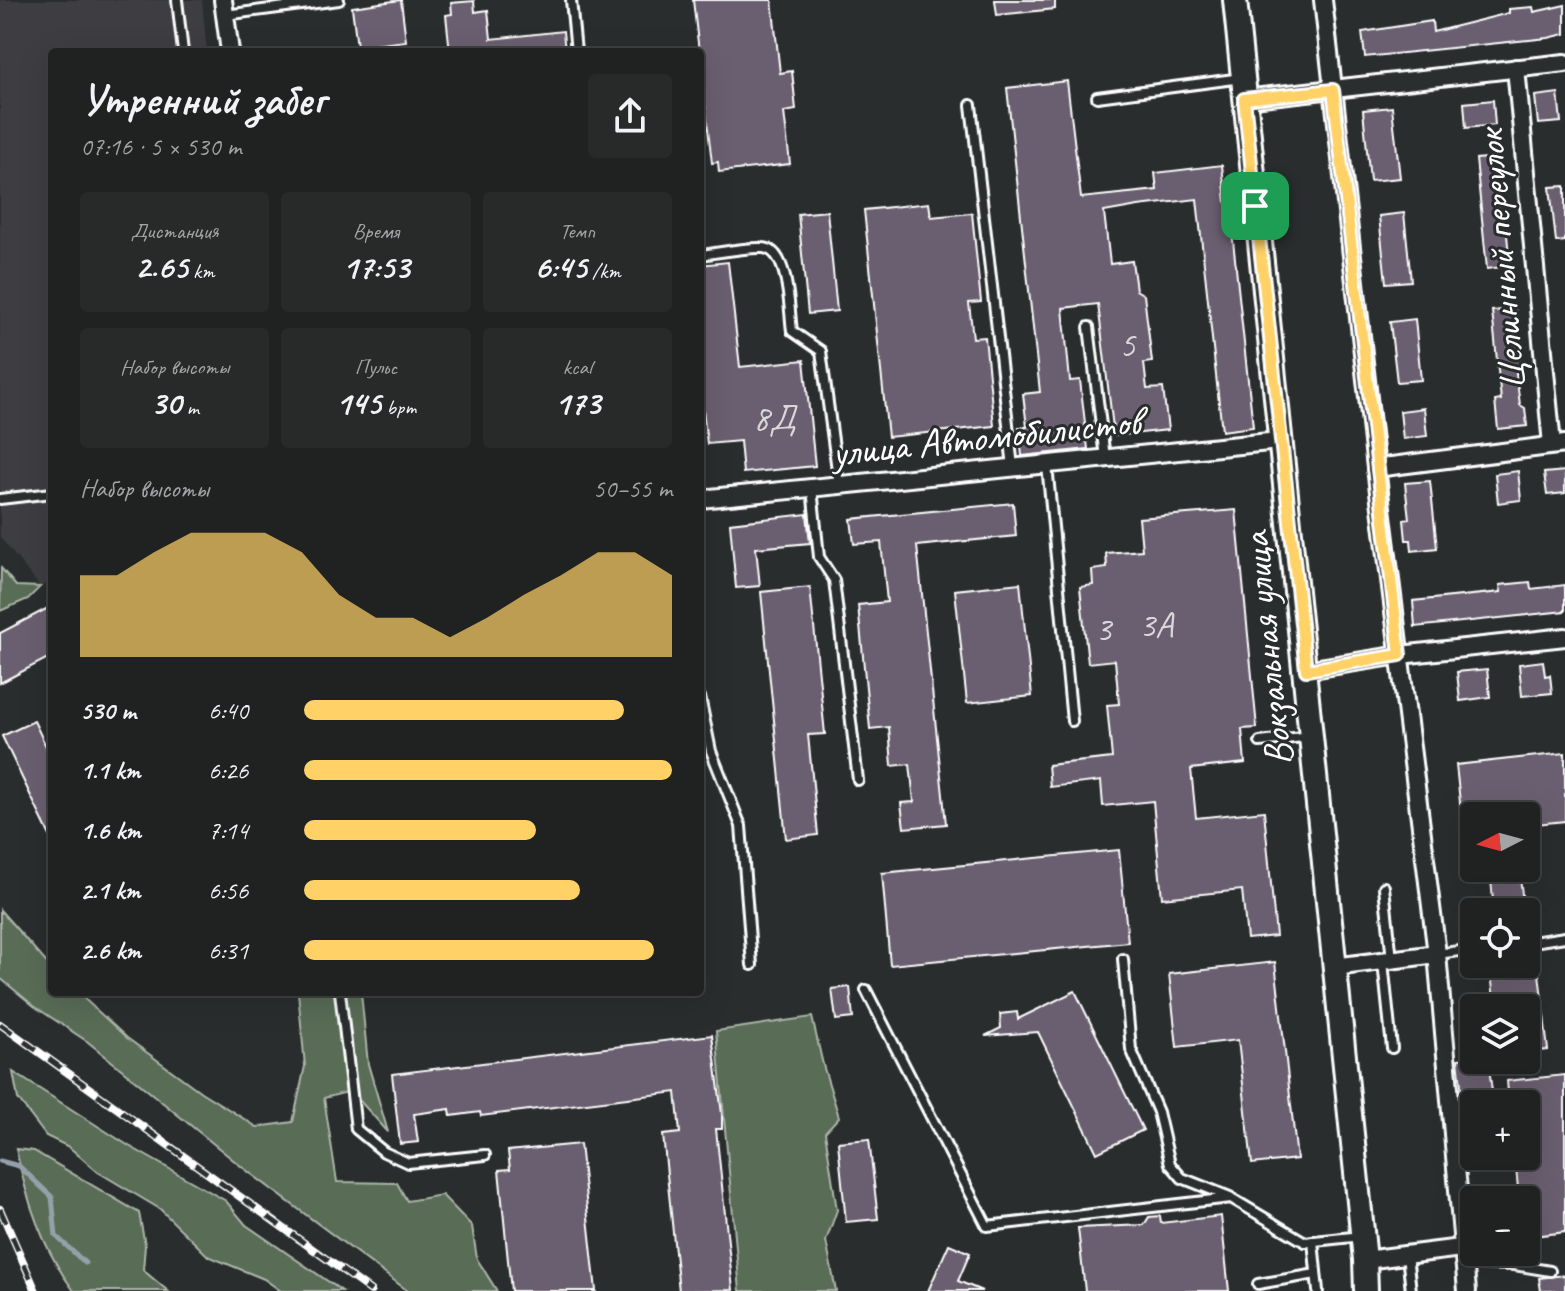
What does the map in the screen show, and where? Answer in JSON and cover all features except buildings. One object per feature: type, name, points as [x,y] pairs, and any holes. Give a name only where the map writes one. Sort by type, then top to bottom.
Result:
[{"type":"main road","name":"Вокзальная улица","points":[[1234,0],[1306,670],[1366,1291]]},
{"type":"street","points":[[1323,0],[1376,468],[1437,954],[1460,1236]]},
{"type":"street","points":[[224,7],[229,48]]},
{"type":"street","points":[[1243,89],[1333,90],[1565,63]]},
{"type":"street","name":"Целинный переулок","points":[[1516,68],[1558,445]]},
{"type":"street","name":"улица Автомобилистов","points":[[704,499],[1279,441]]},
{"type":"street","points":[[1376,468],[1558,445]]},
{"type":"street","points":[[1306,670],[1400,655],[1565,637]]},
{"type":"street","points":[[1334,967],[1437,954]]},
{"type":"street","points":[[1365,1260],[1460,1248]]},
{"type":"street","points":[[1464,1266],[1467,1291]]},
{"type":"lane","points":[[177,0],[183,48]]},
{"type":"lane","points":[[224,7],[339,0]]},
{"type":"lane","points":[[571,0],[576,48]]},
{"type":"lane","points":[[1097,97],[1243,89]]},
{"type":"lane","points":[[971,105],[1013,467]]},
{"type":"lane","points":[[704,255],[766,248],[777,253],[783,264],[792,331],[821,351],[839,485]]},
{"type":"lane","points":[[1089,327],[1105,458]]},
{"type":"lane","points":[[1047,464],[1072,721]]},
{"type":"lane","points":[[812,488],[819,557],[834,580],[858,780]]},
{"type":"lane","points":[[0,499],[48,493]]},
{"type":"lane","points":[[704,717],[711,751],[741,826],[752,965]]},
{"type":"lane","points":[[1260,742],[1312,736]]},
{"type":"lane","points":[[1384,887],[1392,1048]]},
{"type":"lane","points":[[1540,941],[1565,937]]},
{"type":"lane","points":[[1437,954],[1460,951]]},
{"type":"lane","points":[[1123,959],[1131,1049],[1158,1112],[1170,1164],[1182,1178],[1231,1198],[1305,1242],[1362,1236]]},
{"type":"lane","points":[[866,990],[987,1226],[1231,1198]]},
{"type":"lane","points":[[340,996],[356,1129],[384,1152],[408,1163],[485,1155]]},
{"type":"lane","points":[[1313,1241],[1318,1291]]},
{"type":"lane","points":[[1407,1255],[1411,1291]]},
{"type":"lane","points":[[1520,1266],[1550,1271]]},
{"type":"lane","points":[[1258,1284],[1316,1274]]},
{"type":"shaded area","points":[[0,0],[202,0],[207,48],[48,48],[48,583],[40,587],[0,537]]},
{"type":"green space","points":[[1,568],[16,586],[40,587],[28,599],[0,611]]},
{"type":"green space","points":[[0,910],[48,964],[48,996],[81,996],[127,1038],[201,1092],[257,1127],[293,1122],[305,1066],[298,996],[361,996],[368,1064],[388,1132],[351,1091],[324,1098],[337,1182],[397,1183],[407,1201],[442,1195],[472,1226],[477,1259],[497,1291],[408,1291],[242,1167],[88,1042],[34,1006],[0,978]]},
{"type":"green space","points":[[812,1017],[839,1117],[825,1132],[837,1210],[826,1241],[836,1291],[740,1291],[716,1031]]},
{"type":"green space","points":[[13,1072],[129,1146],[226,1201],[246,1225],[342,1291],[281,1291],[264,1279],[208,1256],[160,1209],[98,1172],[69,1147],[46,1136],[18,1099]]},
{"type":"green space","points":[[16,1149],[34,1151],[139,1213],[145,1245],[143,1270],[168,1291],[74,1291],[44,1241],[25,1187]]},
{"type":"waterway","points":[[0,1161],[19,1166],[52,1197],[56,1236],[85,1263]]},
{"type":"railway","points":[[0,1024],[371,1291]]},
{"type":"railway","points":[[0,1209],[36,1291]]},
{"type":"route","points":[[1333,90],[1400,655],[1306,670],[1255,206],[1244,99],[1333,90]]}]
